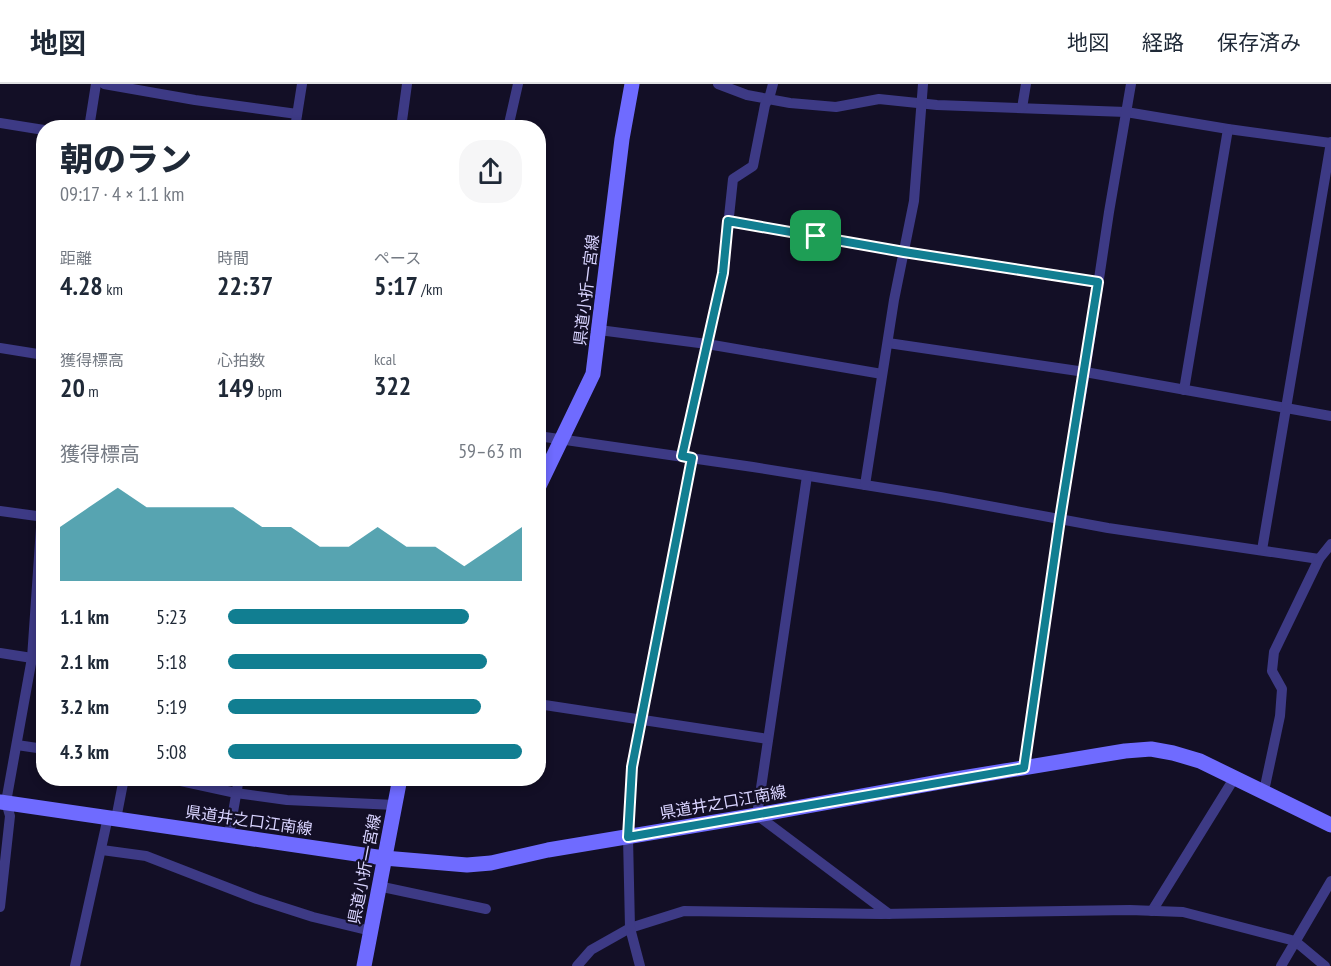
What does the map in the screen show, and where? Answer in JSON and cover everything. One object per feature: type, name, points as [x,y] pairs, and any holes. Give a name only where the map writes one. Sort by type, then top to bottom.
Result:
[{"type":"main road","name":"県道小折一宮線","points":[[546,472],[593,374],[622,139],[632,84]]},
{"type":"main road","name":"県道井之口江南線","points":[[3,802],[384,858],[467,865],[491,863],[548,850],[1024,768],[1151,750],[1173,753],[1200,761],[1331,825]]},
{"type":"main road","name":"県道小折一宮線","points":[[364,966],[399,786]]},
{"type":"street","points":[[90,120],[96,84]]},
{"type":"street","points":[[104,84],[195,100],[297,114]]},
{"type":"street","points":[[296,120],[302,84]]},
{"type":"street","points":[[402,120],[407,84]]},
{"type":"street","points":[[510,120],[518,84]]},
{"type":"street","points":[[718,84],[747,95],[836,107],[879,99],[920,103],[1126,112],[1228,129],[1331,142],[1262,550]]},
{"type":"street","points":[[640,966],[630,928],[628,837],[632,767],[642,721],[707,344],[723,273],[733,179],[753,166],[765,105],[773,84]]},
{"type":"street","points":[[865,485],[882,374],[914,201],[923,84]]},
{"type":"street","points":[[1022,108],[1026,84]]},
{"type":"street","points":[[1024,768],[1060,519],[1131,84]]},
{"type":"street","points":[[0,123],[36,129]]},
{"type":"street","points":[[1184,390],[1228,129]]},
{"type":"street","points":[[728,221],[904,252],[1098,282]]},
{"type":"street","points":[[599,330],[707,344],[882,374]]},
{"type":"street","points":[[888,343],[1085,372],[1331,416]]},
{"type":"street","points":[[0,348],[36,354]]},
{"type":"street","points":[[546,438],[687,457],[1319,559]]},
{"type":"street","points":[[807,476],[757,815],[889,914]]},
{"type":"street","points":[[0,511],[36,516]]},
{"type":"street","points":[[1264,791],[1280,716],[1282,689],[1272,671],[1274,652],[1319,559],[1331,544]]},
{"type":"street","points":[[1,902],[10,816],[3,802],[17,745],[32,658],[36,602]]},
{"type":"street","points":[[0,653],[32,658]]},
{"type":"street","points":[[546,705],[768,739]]},
{"type":"street","points":[[17,745],[36,748]]},
{"type":"street","points":[[1152,911],[1235,777]]},
{"type":"street","points":[[75,966],[95,870],[122,786]]},
{"type":"street","points":[[204,786],[287,801],[395,805]]},
{"type":"street","points":[[229,836],[237,786]]},
{"type":"street","points":[[102,850],[146,856],[257,899],[312,917],[370,931]]},
{"type":"street","points":[[1281,966],[1331,881]]},
{"type":"street","points":[[378,886],[486,909]]},
{"type":"street","points":[[577,966],[591,950],[630,928],[684,911],[889,914],[1183,912],[1294,941],[1324,966]]},
{"type":"route","points":[[728,221],[816,236],[1098,282],[1060,519],[1024,768],[628,837],[632,767],[692,458],[682,456],[723,273],[728,221]]}]
